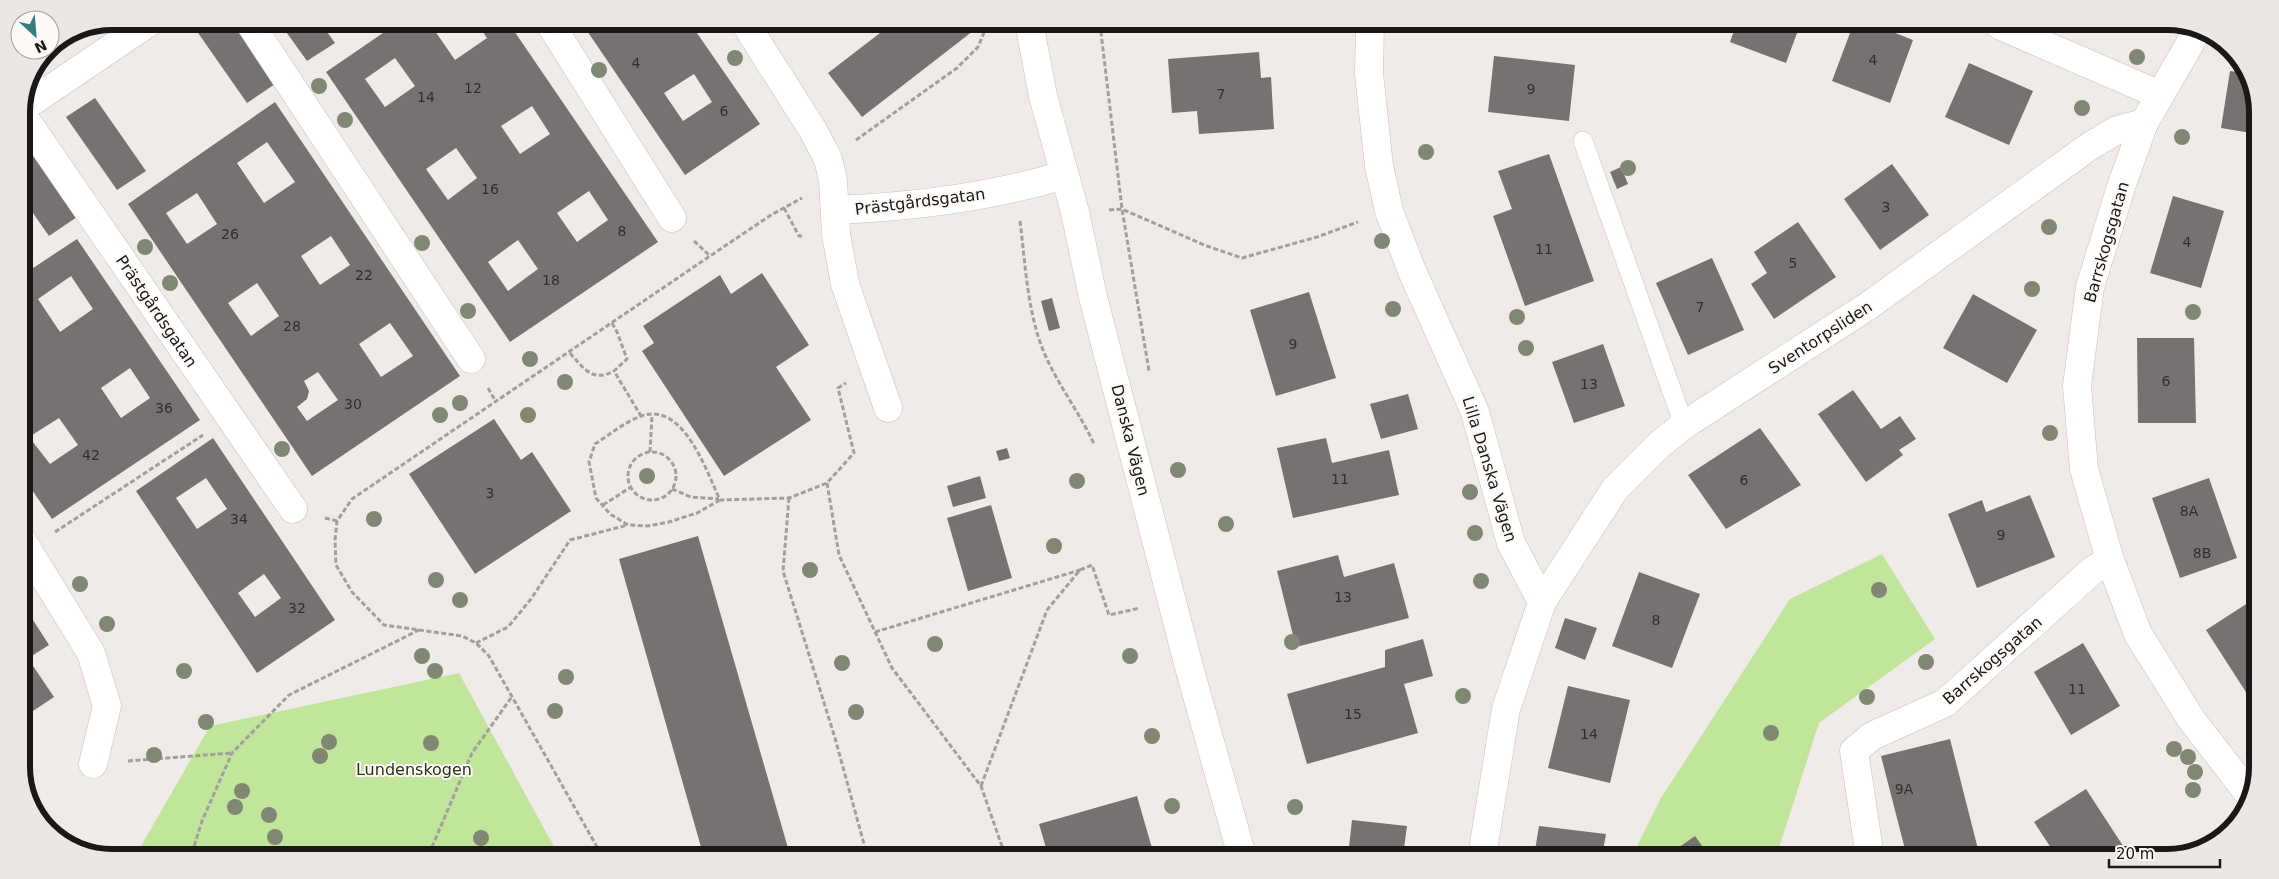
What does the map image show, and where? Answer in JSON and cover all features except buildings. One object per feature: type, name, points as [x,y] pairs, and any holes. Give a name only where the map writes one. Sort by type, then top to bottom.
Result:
[{"type":"street","name":"Prästgårdsgatan","points":[[31,104],[138,30]]},
{"type":"street","points":[[254,30],[471,359]]},
{"type":"street","points":[[553,30],[672,218]]},
{"type":"street","name":"Prästgårdsgatan","points":[[749,30],[814,132],[830,170],[835,210],[883,208],[1023,187],[1064,175]]},
{"type":"street","name":"Danska Vägen","points":[[1030,30],[1043,96],[1075,212],[1093,297],[1189,667],[1240,849]]},
{"type":"street","name":"Lilla Danska Vägen","points":[[1370,30],[1369,74],[1379,166],[1388,211],[1412,271],[1475,412],[1511,543],[1542,602]]},
{"type":"street","points":[[2018,30],[2160,95]]},
{"type":"street","name":"Barrskogsgatan","points":[[2195,35],[2144,123],[2122,184],[2090,287],[2077,386],[2084,469],[2110,560],[2138,634],[2191,720],[2246,790]]},
{"type":"street","name":"Sventorpsliden","points":[[1542,602],[1615,490],[1659,445],[1684,425],[1868,306],[2090,146],[2117,130],[2144,123]]},
{"type":"street","name":"Prästgårdsgatan","points":[[30,124],[293,509]]},
{"type":"street","points":[[835,210],[836,234],[845,284],[888,408]]},
{"type":"street","points":[[30,552],[91,653],[107,706],[93,764]]},
{"type":"street","name":"Barrskogsgatan","points":[[1869,849],[1854,751],[1872,736],[1945,703],[2093,570],[2110,560]]},
{"type":"street","points":[[1483,849],[1506,709],[1542,602]]},
{"type":"lane","points":[[1583,141],[1684,425]]},
{"type":"path","points":[[598,849],[511,698],[489,656],[476,643],[462,636],[384,625],[352,592],[336,565],[335,540],[337,521],[352,499],[771,215],[957,68],[978,47],[985,30]]},
{"type":"path","points":[[1101,30],[1122,209],[1149,372]]},
{"type":"path","points":[[1122,209],[1204,245],[1242,258],[1317,237],[1388,211]]},
{"type":"path","points":[[1020,218],[1031,302]]},
{"type":"path","points":[[570,353],[589,373],[604,376],[614,371],[626,359],[612,323]]},
{"type":"path","points":[[614,371],[641,416]]},
{"type":"path","points":[[672,489],[691,497],[720,500],[789,498],[827,483],[854,453],[838,388]]},
{"type":"path","points":[[628,525],[610,514],[596,498],[589,462],[595,444],[641,416],[661,414],[678,423],[700,456],[720,500]]},
{"type":"path","points":[[650,452],[652,415]]},
{"type":"path","points":[[30,541],[230,416]]},
{"type":"path","points":[[650,452],[663,454],[672,462],[676,474],[672,489],[660,498],[647,499],[636,494],[628,478],[630,465],[639,456],[650,452]]},
{"type":"path","points":[[827,483],[839,555],[892,668],[981,786],[1002,849]]},
{"type":"path","points":[[603,505],[631,487]]},
{"type":"path","points":[[789,498],[783,571],[835,738],[865,849]]},
{"type":"path","points":[[476,643],[508,627],[531,599],[570,540],[628,525],[648,526],[669,522],[697,514],[720,500]]},
{"type":"path","points":[[875,632],[1092,565],[1109,615],[1145,607]]},
{"type":"path","points":[[981,786],[1047,610],[1080,570]]},
{"type":"path","points":[[193,849],[202,821],[232,753],[289,695],[419,630]]},
{"type":"path","points":[[431,849],[472,753],[511,698]]},
{"type":"path","points":[[93,764],[232,753]]},
{"type":"green space","points":[[1882,554],[1935,639],[1819,723],[1779,849],[1636,849],[1661,798],[1790,599]]},
{"type":"green space","name":"Lundenskogen","points":[[459,673],[555,849],[139,849],[210,726]]}]
